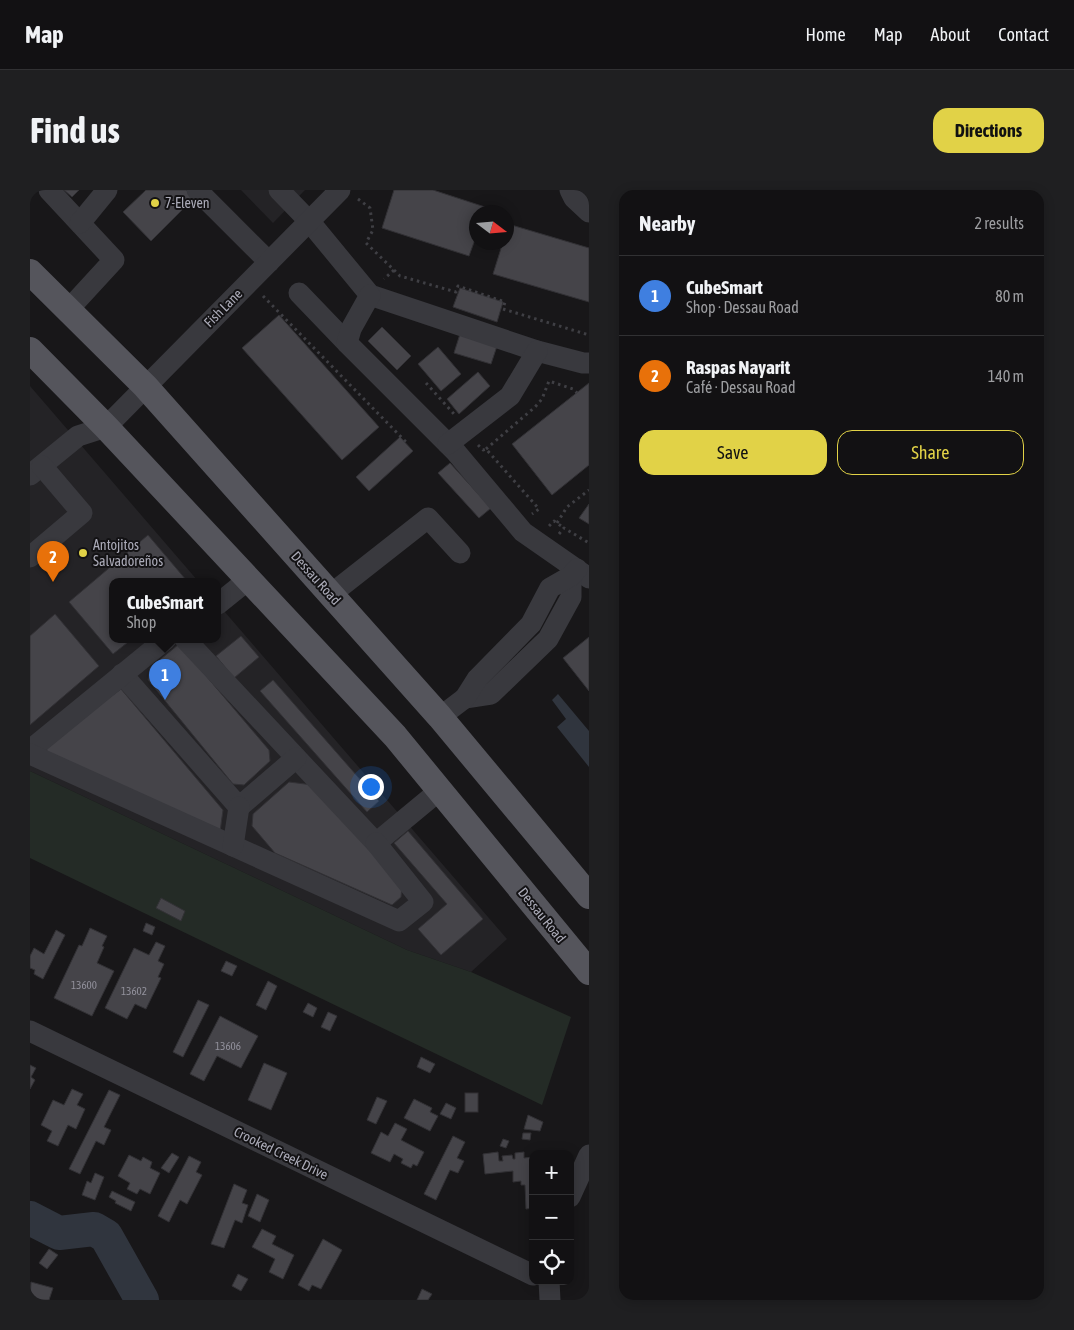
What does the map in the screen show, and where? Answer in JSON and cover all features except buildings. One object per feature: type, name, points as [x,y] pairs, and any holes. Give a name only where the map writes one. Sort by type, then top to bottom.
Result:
[{"type":"main road","name":"Dessau Road","points":[[30,272],[145,386],[440,717],[589,896]]},
{"type":"main road","name":"Dessau Road","points":[[30,350],[106,427],[396,736],[589,972]]},
{"type":"street","points":[[49,190],[114,260],[68,310]]},
{"type":"street","points":[[80,223],[107,190]]},
{"type":"street","points":[[197,190],[269,262]]},
{"type":"street","points":[[279,190],[376,288],[537,351],[589,363]]},
{"type":"street","points":[[570,190],[574,198],[589,212]]},
{"type":"street","name":"Fish Lane","points":[[106,427],[309,221],[349,195]]},
{"type":"street","points":[[347,343],[351,329],[376,288]]},
{"type":"street","points":[[299,293],[448,444],[523,532],[579,574],[571,598],[548,639],[492,694],[465,698],[440,717]]},
{"type":"street","points":[[448,444],[510,396],[537,351]]},
{"type":"street","points":[[30,557],[82,513],[36,470],[78,436],[106,427]]},
{"type":"street","points":[[330,595],[428,518],[460,553]]},
{"type":"street","points":[[221,602],[249,580]]},
{"type":"street","points":[[30,750],[161,643]]},
{"type":"street","points":[[30,754],[399,921],[423,902],[376,844],[189,643]]},
{"type":"street","points":[[122,674],[239,807]]},
{"type":"street","points":[[233,846],[239,807],[296,758]]},
{"type":"street","points":[[376,844],[440,790]]},
{"type":"street","name":"Crooked Creek Drive","points":[[30,1031],[529,1276]]},
{"type":"street","points":[[571,1195],[589,1155]]},
{"type":"path","points":[[349,195],[370,208],[373,230],[366,243],[400,276],[456,292],[458,286],[505,302],[503,309],[589,335]]},
{"type":"path","points":[[376,288],[394,270]]},
{"type":"path","points":[[263,296],[406,442]]},
{"type":"path","points":[[486,449],[535,408],[542,399],[549,381],[573,390],[576,393]]},
{"type":"path","points":[[426,383],[456,417]]},
{"type":"path","points":[[474,440],[483,450],[486,449],[539,509],[526,519]]},
{"type":"path","points":[[557,523],[568,507],[589,490]]},
{"type":"path","points":[[544,532],[554,521],[589,543]]},
{"type":"path","points":[[555,541],[564,528]]},
{"type":"shaded area","points":[[241,190],[305,190],[273,223]]},
{"type":"shaded area","points":[[30,386],[195,578],[109,578],[109,643],[221,643],[221,607],[507,939],[471,972],[407,950],[30,771]]},
{"type":"shaded area","points":[[558,694],[589,731],[589,767],[557,727],[566,719],[552,700]]},
{"type":"shaded area","points":[[30,771],[407,950],[471,972],[571,1017],[542,1105],[30,858]]},
{"type":"waterway","points":[[30,1218],[59,1233],[94,1229],[106,1236],[142,1300]]},
{"type":"place","name":"7-Eleven","points":[[155,203]]},
{"type":"place","name":"Antojitos Salvadoreños","points":[[83,553]]},
{"type":"place","name":"Raspas Nayarit","points":[[53,582]]},
{"type":"place","name":"CubeSmart","points":[[165,700]]}]
